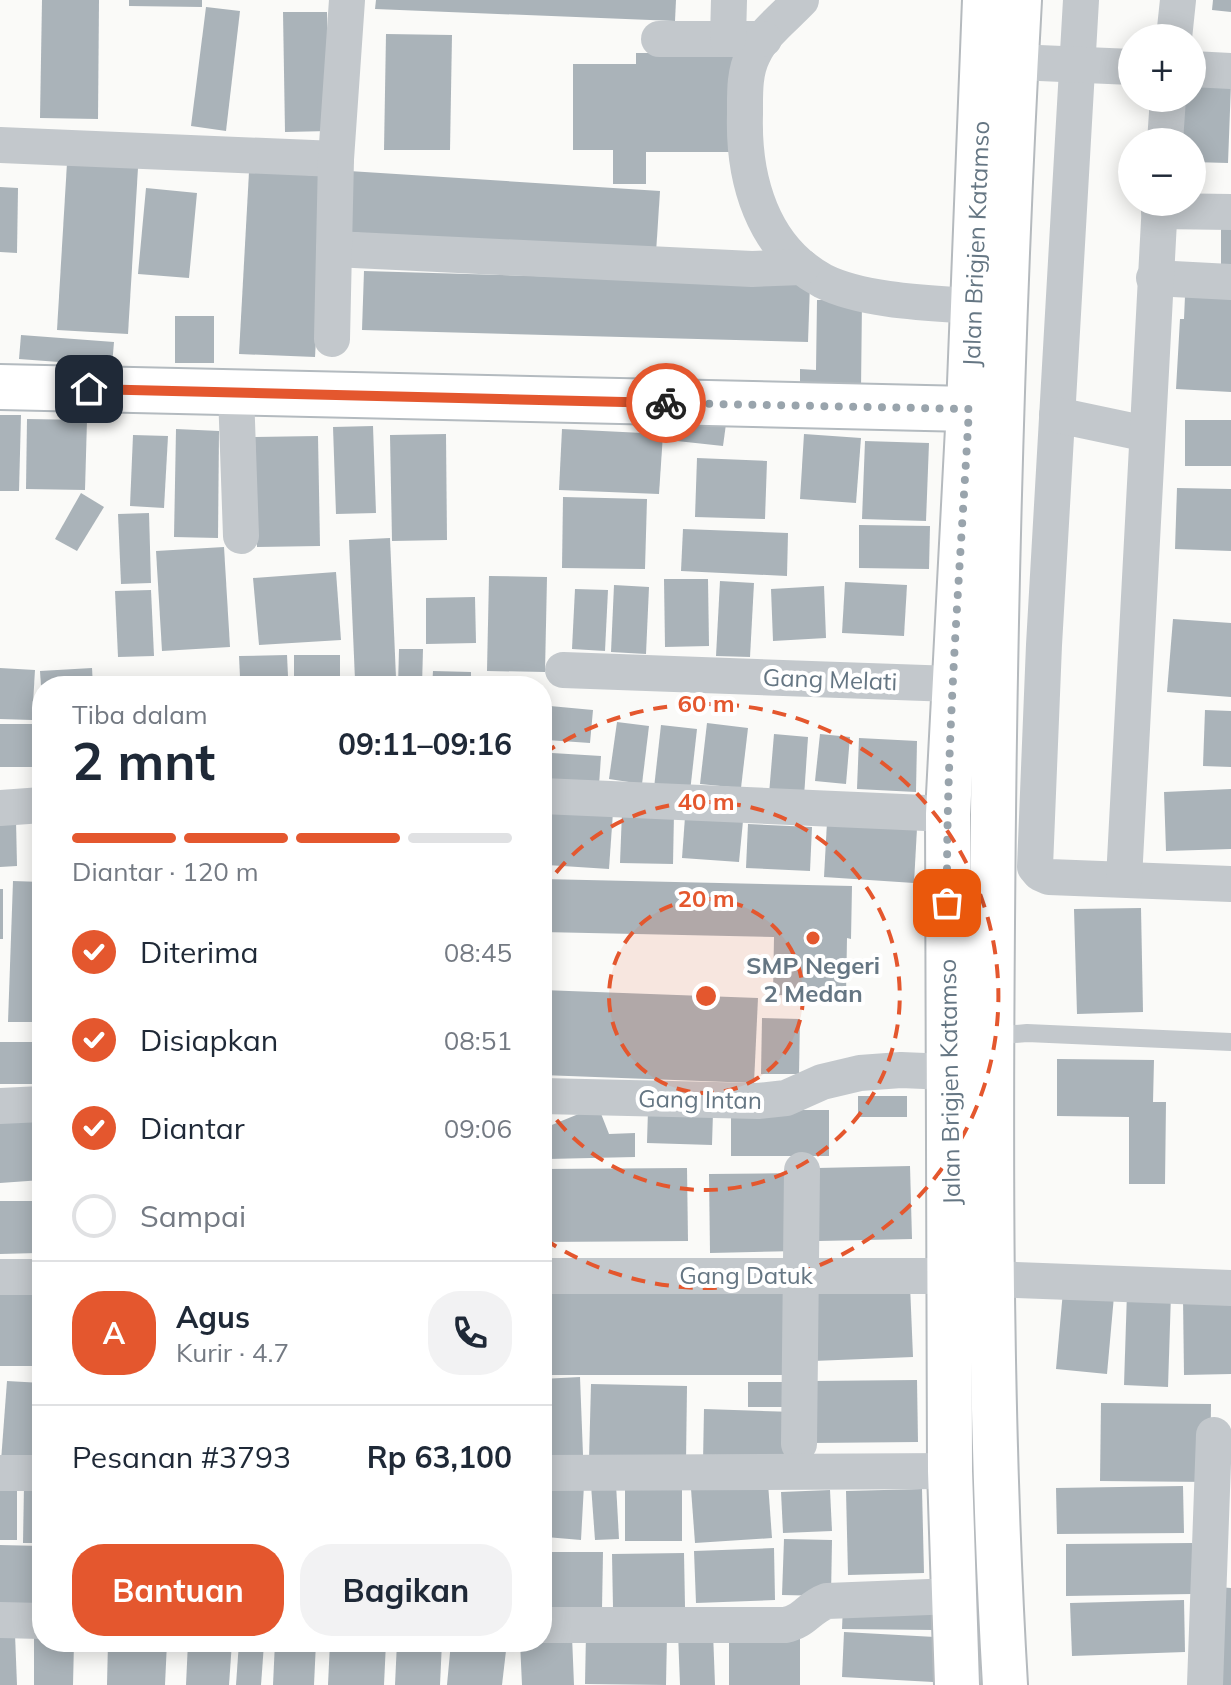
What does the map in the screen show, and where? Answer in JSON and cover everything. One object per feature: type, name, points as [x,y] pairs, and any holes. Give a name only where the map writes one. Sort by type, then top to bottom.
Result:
[{"type":"main road","name":"Jalan Brigjen Katamso","points":[[985,0],[969,409],[948,814],[948,1072],[999,1578],[1005,1685]]},
{"type":"main road","name":"Jalan Brigjen Katamso","points":[[957,1685],[950,1471],[971,1278],[991,1036],[994,716],[1002,407],[1019,0]]},
{"type":"main road","points":[[0,387],[969,409]]},
{"type":"street","points":[[332,339],[336,159],[347,0]]},
{"type":"street","points":[[729,0],[754,52],[746,80],[747,165],[761,216],[779,244],[802,267],[825,282],[916,303],[973,306]]},
{"type":"street","points":[[659,39],[746,39],[801,0]]},
{"type":"street","points":[[1081,0],[1035,867],[1049,877],[1231,884]]},
{"type":"street","points":[[1175,24],[1178,0]]},
{"type":"street","points":[[1015,62],[1118,66]]},
{"type":"street","points":[[1206,70],[1231,71]]},
{"type":"street","points":[[0,145],[336,159]]},
{"type":"street","points":[[1206,210],[1231,212]]},
{"type":"street","points":[[1124,879],[1158,216]]},
{"type":"street","points":[[334,249],[752,269],[802,267]]},
{"type":"street","points":[[1154,278],[1231,282]]},
{"type":"street","points":[[236,393],[241,536]]},
{"type":"street","points":[[1057,415],[1147,434]]},
{"type":"street","name":"Gang Melati","points":[[563,670],[953,684]]},
{"type":"street","points":[[552,796],[948,814]]},
{"type":"street","points":[[0,808],[32,806]]},
{"type":"street","name":"Gang Intan","points":[[552,1096],[758,1101],[786,1098],[822,1082],[860,1073],[901,1070],[948,1072]]},
{"type":"street","points":[[0,1106],[32,1104]]},
{"type":"street","points":[[799,1444],[802,1170]]},
{"type":"street","name":"Gang Datuk","points":[[552,1276],[971,1278],[1231,1288]]},
{"type":"street","points":[[0,1277],[32,1277]]},
{"type":"street","points":[[1205,1685],[1214,1435]]},
{"type":"street","points":[[552,1473],[950,1471]]},
{"type":"street","points":[[0,1473],[32,1473]]},
{"type":"street","points":[[552,1625],[785,1625],[798,1622],[809,1610],[827,1601],[955,1596]]},
{"type":"street","points":[[0,1620],[32,1621]]},
{"type":"lane","points":[[991,1036],[1027,1033],[1231,1042]]},
{"type":"building","points":[[42,0],[99,0],[98,119],[40,118]]},
{"type":"building","points":[[129,0],[202,0],[202,7],[129,6]]},
{"type":"building","points":[[376,0],[676,0],[675,21],[375,9]]},
{"type":"building","points":[[1213,0],[1231,0],[1231,12],[1212,10]]},
{"type":"building","points":[[206,7],[240,11],[226,131],[191,126]]},
{"type":"building","points":[[283,12],[327,12],[329,131],[285,132]]},
{"type":"building","points":[[386,34],[452,35],[450,150],[384,150]]},
{"type":"building","points":[[636,53],[734,53],[734,152],[646,152],[646,184],[613,184],[613,150],[573,150],[573,64],[636,64]]},
{"type":"building","points":[[1206,83],[1231,84],[1228,163],[1206,162],[1206,128],[1155,128],[1156,112],[1206,112]]},
{"type":"building","points":[[67,163],[138,168],[128,334],[57,330]]},
{"type":"building","points":[[349,171],[660,191],[656,253],[346,232]]},
{"type":"building","points":[[249,172],[325,176],[315,357],[239,354]]},
{"type":"building","points":[[0,187],[18,188],[17,253],[0,252]]},
{"type":"building","points":[[146,188],[197,193],[189,278],[138,274]]},
{"type":"building","points":[[1221,223],[1231,223],[1231,266],[1221,266]]},
{"type":"building","points":[[364,271],[810,284],[808,342],[362,330]]},
{"type":"building","points":[[1185,296],[1231,298],[1231,392],[1176,389],[1180,319],[1184,319]]},
{"type":"building","points":[[817,300],[862,300],[861,390],[800,389],[800,369],[816,370]]},
{"type":"building","points":[[175,316],[214,316],[214,363],[175,363]]},
{"type":"building","points":[[21,335],[114,342],[112,366],[19,359]]},
{"type":"building","points":[[0,415],[21,415],[19,491],[0,491]]},
{"type":"building","points":[[680,418],[726,424],[723,446],[677,441]]},
{"type":"building","points":[[27,419],[87,420],[85,490],[26,489]]},
{"type":"building","points":[[1185,420],[1231,420],[1231,466],[1185,466]]},
{"type":"building","points":[[373,426],[376,513],[336,514],[333,427]]},
{"type":"building","points":[[176,429],[219,431],[218,538],[174,537]]},
{"type":"building","points":[[562,429],[663,434],[659,494],[559,490]]},
{"type":"building","points":[[446,434],[447,540],[392,541],[390,435]]},
{"type":"building","points":[[804,434],[861,438],[856,503],[800,499]]},
{"type":"building","points":[[133,435],[168,436],[164,508],[130,506]]},
{"type":"building","points":[[318,436],[320,546],[257,547],[255,437]]},
{"type":"building","points":[[865,441],[929,443],[926,521],[862,519]]},
{"type":"building","points":[[697,458],[767,461],[765,519],[695,517]]},
{"type":"building","points":[[1177,488],[1231,489],[1231,551],[1175,549]]},
{"type":"building","points":[[81,493],[104,507],[77,551],[55,539]]},
{"type":"building","points":[[563,497],[647,499],[645,569],[562,568]]},
{"type":"building","points":[[149,513],[151,583],[121,584],[118,514]]},
{"type":"building","points":[[859,525],[930,526],[929,569],[859,568]]},
{"type":"building","points":[[683,529],[788,533],[787,576],[681,571]]},
{"type":"building","points":[[390,538],[396,676],[355,676],[349,540]]},
{"type":"building","points":[[224,547],[230,647],[162,651],[156,551]]},
{"type":"building","points":[[336,572],[341,640],[259,645],[253,578]]},
{"type":"building","points":[[489,576],[547,577],[545,672],[487,671]]},
{"type":"building","points":[[664,579],[708,579],[709,646],[665,647]]},
{"type":"building","points":[[720,581],[754,583],[750,657],[716,656]]},
{"type":"building","points":[[845,582],[907,585],[904,636],[842,633]]},
{"type":"building","points":[[614,585],[649,587],[646,654],[611,652]]},
{"type":"building","points":[[824,586],[826,638],[773,641],[771,589]]},
{"type":"building","points":[[575,589],[608,590],[605,651],[572,649]]},
{"type":"building","points":[[151,590],[154,656],[118,657],[115,591]]},
{"type":"building","points":[[475,597],[476,643],[426,644],[426,598]]},
{"type":"building","points":[[1173,619],[1231,623],[1231,697],[1167,692]]},
{"type":"building","points":[[399,649],[423,649],[422,676],[398,676]]},
{"type":"building","points":[[287,655],[288,676],[240,676],[239,656]]},
{"type":"building","points":[[294,655],[340,655],[340,676],[294,676]]},
{"type":"building","points":[[0,668],[35,670],[32,676],[32,720],[0,719]]},
{"type":"building","points":[[92,668],[92,676],[40,676],[40,671]]},
{"type":"building","points":[[433,671],[471,672],[471,676],[433,676]]},
{"type":"building","points":[[552,706],[593,710],[590,743],[552,740]]},
{"type":"building","points":[[1205,710],[1231,711],[1231,767],[1203,766]]},
{"type":"building","points":[[617,722],[649,726],[642,784],[609,779]]},
{"type":"building","points":[[707,723],[748,728],[741,788],[700,784]]},
{"type":"building","points":[[0,724],[32,724],[32,767],[0,767]]},
{"type":"building","points":[[661,725],[697,729],[690,792],[654,788]]},
{"type":"building","points":[[774,734],[808,737],[804,797],[769,794]]},
{"type":"building","points":[[820,734],[850,737],[846,784],[815,781]]},
{"type":"building","points":[[859,738],[917,741],[916,792],[857,789]]},
{"type":"building","points":[[552,753],[601,756],[599,785],[552,781]]},
{"type":"building","points":[[1231,789],[1231,849],[1166,851],[1164,792]]},
{"type":"building","points":[[552,808],[613,812],[609,869],[552,865]]},
{"type":"building","points":[[622,812],[674,813],[673,864],[620,863]]},
{"type":"building","points":[[685,817],[743,821],[739,862],[682,858]]},
{"type":"building","points":[[16,820],[17,866],[0,867],[0,821]]},
{"type":"building","points":[[827,822],[917,828],[914,883],[824,877]]},
{"type":"building","points":[[748,824],[812,827],[810,871],[746,868]]},
{"type":"building","name":"SMP Negeri 2 Medan","points":[[552,879],[852,886],[846,996],[773,995],[774,937],[552,932]]},
{"type":"building","points":[[13,881],[32,882],[32,1022],[8,1022]]},
{"type":"building","points":[[0,889],[3,889],[3,939],[0,939]]},
{"type":"building","points":[[1141,908],[1143,1012],[1077,1014],[1074,909]]},
{"type":"building","points":[[552,990],[758,998],[754,1083],[552,1075]]},
{"type":"building","points":[[762,1018],[800,1019],[799,1074],[761,1074]]},
{"type":"building","points":[[0,1042],[32,1042],[32,1084],[0,1084]]},
{"type":"building","points":[[1057,1059],[1154,1060],[1153,1102],[1166,1102],[1165,1184],[1129,1184],[1129,1117],[1057,1116]]},
{"type":"building","points":[[858,1096],[907,1096],[907,1117],[858,1117]]},
{"type":"building","points":[[598,1106],[609,1134],[635,1133],[635,1157],[552,1159],[552,1125]]},
{"type":"building","points":[[648,1110],[713,1112],[712,1145],[647,1143]]},
{"type":"building","points":[[731,1110],[829,1110],[829,1156],[731,1156]]},
{"type":"building","points":[[32,1116],[32,1181],[0,1183],[0,1119]]},
{"type":"building","points":[[910,1166],[912,1239],[819,1241],[817,1168]]},
{"type":"building","points":[[687,1168],[688,1241],[552,1242],[552,1169]]},
{"type":"building","points":[[797,1173],[798,1251],[710,1253],[709,1174]]},
{"type":"building","points":[[0,1201],[32,1201],[32,1253],[0,1254]]},
{"type":"building","points":[[910,1285],[913,1357],[813,1361],[809,1289]]},
{"type":"building","points":[[552,1289],[797,1289],[797,1375],[552,1375]]},
{"type":"building","points":[[1063,1291],[1114,1296],[1107,1374],[1056,1369]]},
{"type":"building","points":[[0,1292],[32,1292],[32,1366],[0,1366]]},
{"type":"building","points":[[1127,1292],[1171,1294],[1168,1387],[1124,1385]]},
{"type":"building","points":[[1231,1297],[1231,1374],[1184,1375],[1183,1298]]},
{"type":"building","points":[[580,1377],[583,1455],[552,1456],[552,1378]]},
{"type":"building","points":[[917,1380],[918,1442],[812,1443],[811,1381]]},
{"type":"building","points":[[7,1381],[32,1382],[32,1463],[1,1461]]},
{"type":"building","points":[[748,1382],[793,1382],[793,1407],[748,1407]]},
{"type":"building","points":[[591,1384],[687,1386],[686,1462],[589,1460]]},
{"type":"building","points":[[1101,1403],[1211,1404],[1210,1482],[1100,1481]]},
{"type":"building","points":[[704,1409],[795,1412],[794,1465],[703,1462]]},
{"type":"building","points":[[0,1482],[17,1482],[17,1540],[0,1540]]},
{"type":"building","points":[[552,1483],[584,1485],[581,1540],[552,1538]]},
{"type":"building","points":[[768,1483],[772,1538],[695,1543],[691,1489]]},
{"type":"building","points":[[616,1484],[619,1539],[595,1540],[591,1485]]},
{"type":"building","points":[[24,1486],[32,1486],[32,1543],[23,1543]]},
{"type":"building","points":[[1183,1486],[1184,1533],[1057,1534],[1056,1488]]},
{"type":"building","points":[[625,1487],[682,1487],[682,1541],[625,1541]]},
{"type":"building","points":[[922,1489],[924,1573],[848,1575],[846,1491]]},
{"type":"building","points":[[830,1490],[832,1531],[783,1533],[781,1492]]},
{"type":"building","points":[[784,1539],[832,1540],[831,1596],[782,1595]]},
{"type":"building","points":[[1192,1543],[1192,1594],[1066,1596],[1066,1544]]},
{"type":"building","points":[[0,1545],[32,1546],[32,1604],[0,1603]]},
{"type":"building","points":[[774,1548],[775,1600],[696,1603],[694,1551]]},
{"type":"building","points":[[552,1552],[603,1552],[602,1609],[552,1609]]},
{"type":"building","points":[[684,1553],[685,1607],[613,1608],[612,1554]]},
{"type":"building","points":[[1218,1587],[1231,1588],[1231,1685],[1212,1685]]},
{"type":"building","points":[[1184,1600],[1185,1652],[1072,1656],[1070,1603]]},
{"type":"building","points":[[843,1605],[935,1607],[934,1630],[842,1629]]},
{"type":"building","points":[[713,1632],[715,1685],[680,1685],[678,1633]]},
{"type":"building","points":[[844,1632],[935,1637],[933,1682],[842,1677]]},
{"type":"building","points":[[586,1633],[667,1635],[666,1685],[585,1684]]},
{"type":"building","points":[[0,1634],[15,1634],[17,1685],[0,1685]]},
{"type":"building","points":[[729,1635],[800,1635],[800,1685],[729,1685]]},
{"type":"building","points":[[572,1636],[574,1685],[522,1685],[520,1652],[552,1652],[552,1640]]},
{"type":"building","points":[[34,1652],[74,1652],[73,1685],[34,1685]]},
{"type":"building","points":[[108,1652],[167,1652],[165,1685],[107,1685]]},
{"type":"building","points":[[188,1652],[231,1652],[229,1685],[186,1685]]},
{"type":"building","points":[[238,1652],[263,1652],[261,1685],[236,1685]]},
{"type":"building","points":[[275,1652],[316,1652],[314,1685],[273,1685]]},
{"type":"building","points":[[330,1652],[386,1652],[384,1685],[328,1685]]},
{"type":"building","points":[[397,1652],[442,1652],[440,1685],[395,1685]]},
{"type":"building","points":[[450,1652],[506,1652],[502,1685],[447,1685]]},
{"type":"way so far","points":[[666,403],[969,409],[953,684],[947,903]]},
{"type":"place","name":"SMP Negeri 2 Medan","points":[[813,938]]},
{"type":"route","points":[[89,389],[666,403]]}]
